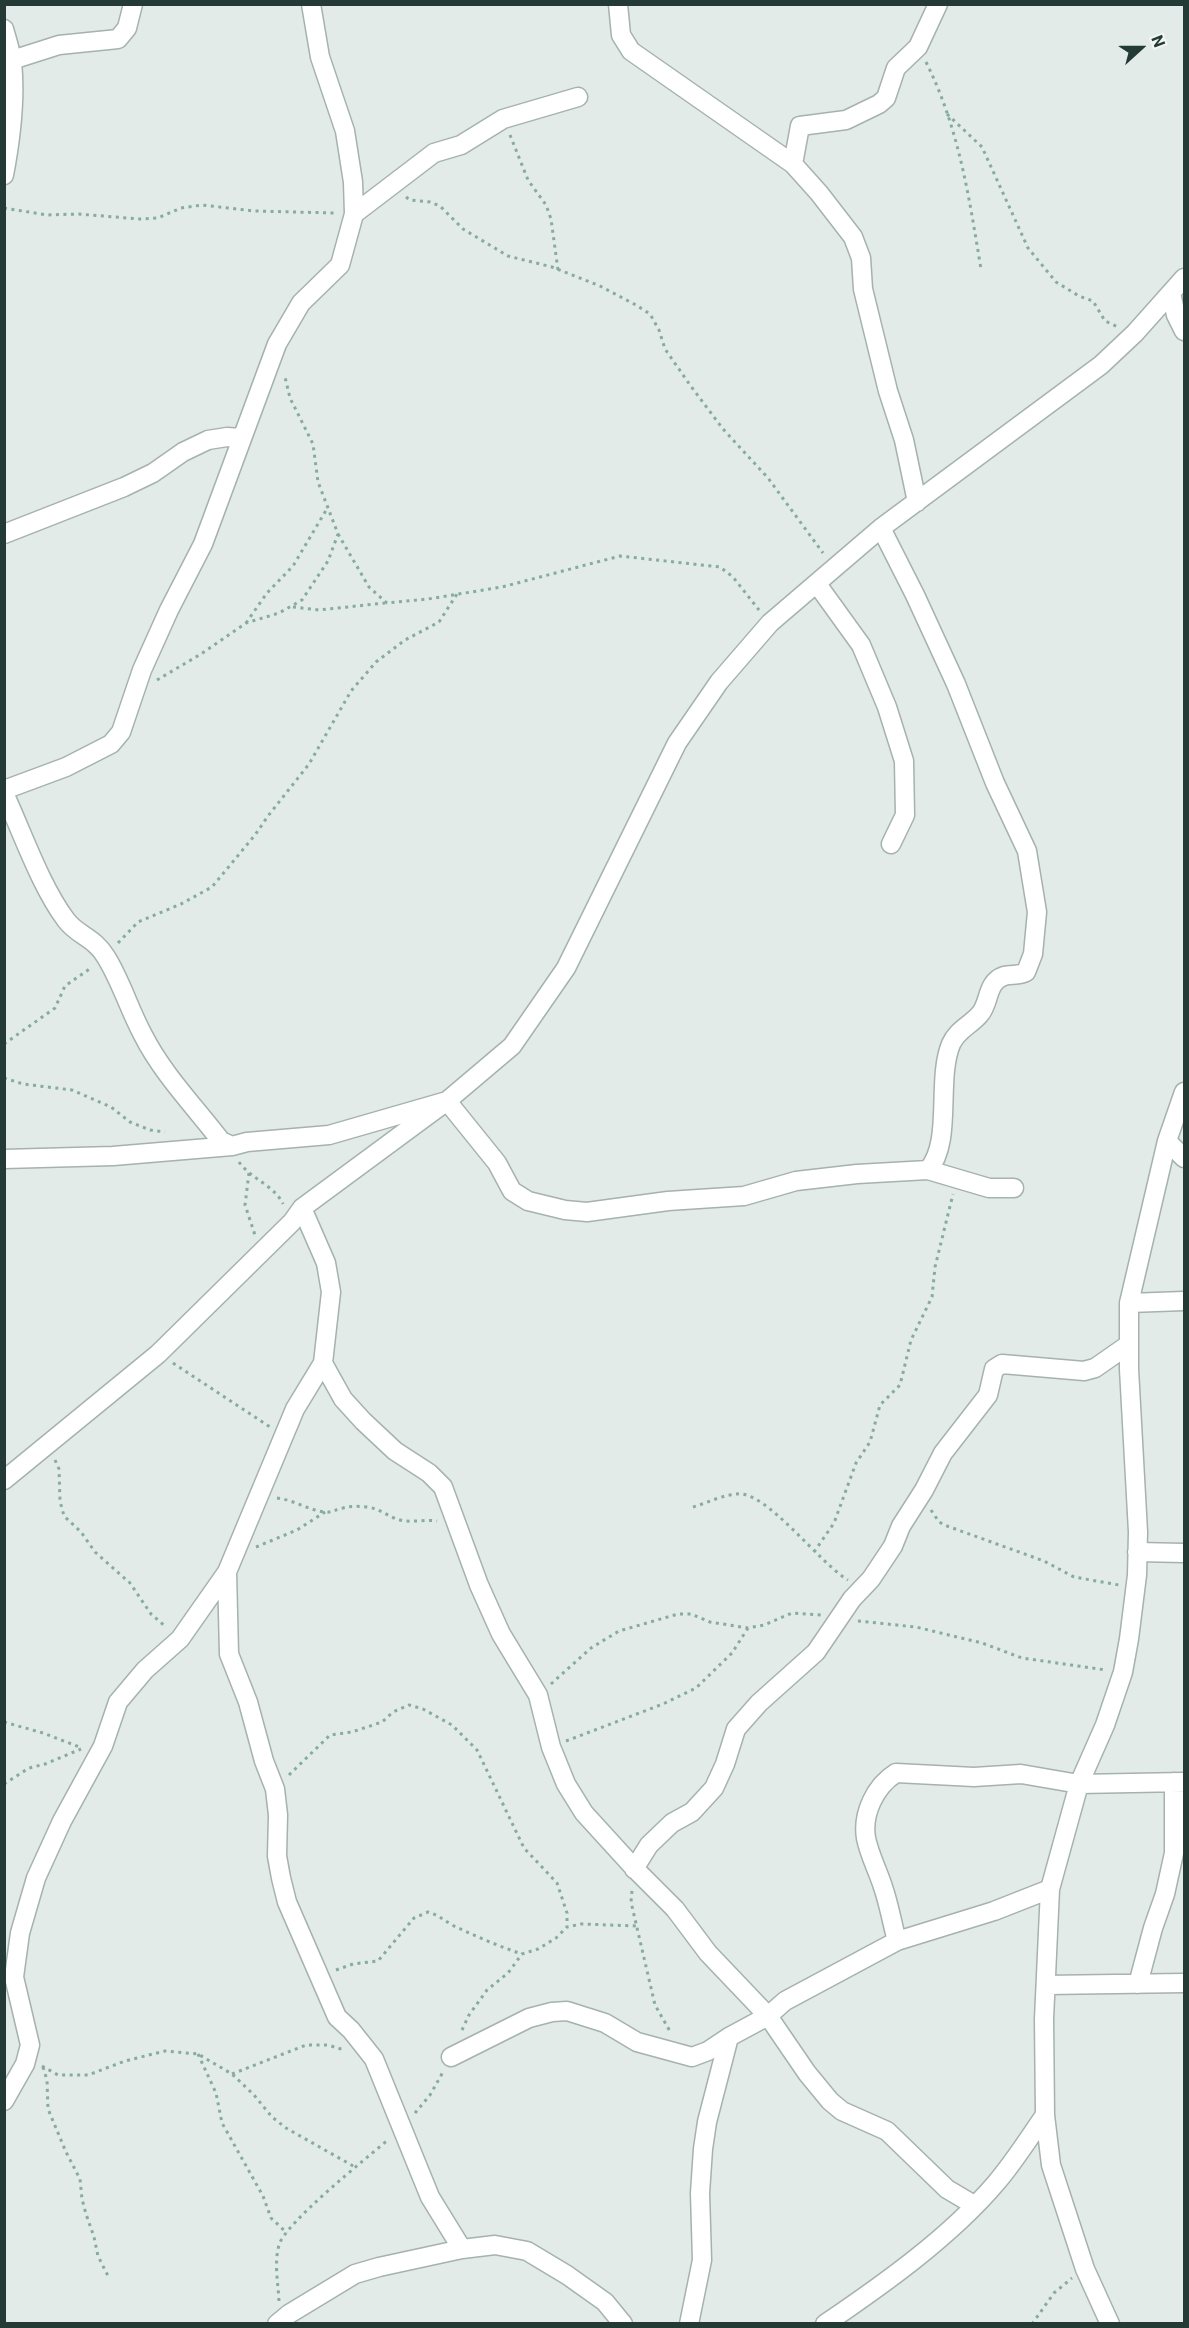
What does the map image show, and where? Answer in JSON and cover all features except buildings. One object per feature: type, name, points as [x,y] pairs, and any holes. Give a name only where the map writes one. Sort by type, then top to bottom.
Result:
[{"type":"street","points":[[12,60],[59,45],[118,39],[128,28],[133,4]]},
{"type":"street","points":[[232,1146],[221,1141],[152,1051],[143,1036],[119,979],[104,954],[92,940],[74,930],[56,905],[4,791],[66,767],[111,744],[121,732],[142,670],[169,610],[203,544],[277,344],[301,303],[340,265],[354,214],[353,182],[345,131],[320,57],[311,4]]},
{"type":"street","points":[[618,4],[621,35],[631,51],[793,164],[853,237],[861,258],[863,289],[888,392],[904,440],[917,502]]},
{"type":"street","points":[[793,164],[800,126],[846,120],[879,104],[886,98],[896,68],[918,47],[938,4]]},
{"type":"street","points":[[4,29],[12,60],[13,117],[4,175]]},
{"type":"street","points":[[354,214],[434,153],[461,145],[503,119],[578,97]]},
{"type":"street","points":[[4,1480],[158,1354],[297,1215],[447,1101],[512,1046],[566,968],[678,743],[720,682],[770,623],[835,570],[881,528],[1101,365],[1135,333],[1185,278]]},
{"type":"street","points":[[1171,293],[1176,315],[1185,331]]},
{"type":"street","points":[[4,534],[153,473],[183,452],[208,440],[227,437],[241,438]]},
{"type":"street","points":[[881,528],[956,684],[995,783],[1028,851],[1037,912],[1033,954],[1026,972],[1020,975],[1003,976],[996,980],[990,988],[983,1011],[952,1041],[945,1065],[938,1152],[935,1162],[928,1170]]},
{"type":"street","points":[[817,584],[861,645],[887,707],[904,761],[905,815],[891,844]]},
{"type":"street","points":[[1110,2323],[1085,2269],[1051,2165],[1045,2115],[1046,1985],[1050,1889],[1079,1784],[1105,1725],[1123,1672],[1135,1588],[1137,1552],[1128,1345],[1129,1304],[1167,1141],[1185,1092]]},
{"type":"street","points":[[447,1101],[497,1163],[512,1191],[528,1201],[565,1210],[587,1212],[668,1201],[744,1196],[796,1181],[820,1177],[928,1170],[989,1188],[1014,1188]]},
{"type":"street","points":[[4,1159],[113,1156],[329,1135],[447,1101]]},
{"type":"street","points":[[1167,1141],[1185,1158]]},
{"type":"street","points":[[4,2101],[25,2064],[30,2045],[14,1977],[20,1933],[36,1878],[62,1821],[103,1746],[118,1702],[145,1670],[180,1639],[227,1572],[295,1409],[323,1364],[331,1292],[326,1263],[297,1215]]},
{"type":"street","points":[[1129,1304],[1185,1301]]},
{"type":"street","points":[[635,1869],[649,1845],[672,1823],[692,1812],[714,1788],[725,1764],[736,1729],[759,1703],[816,1652],[839,1618],[871,1579],[894,1546],[901,1526],[924,1490],[943,1453],[988,1395],[994,1369],[1002,1364],[1084,1371],[1095,1368],[1128,1345]]},
{"type":"street","points":[[323,1364],[343,1399],[363,1422],[395,1451],[429,1473],[443,1487],[479,1584],[501,1634],[538,1695],[551,1747],[566,1784],[584,1813],[675,1909],[708,1953],[768,2016],[807,2073],[830,2101],[842,2111],[887,2131],[947,2189],[974,2205]]},
{"type":"street","points":[[1137,1552],[1185,1553]]},
{"type":"street","points":[[227,1572],[229,1654],[248,1702],[264,1761],[275,1789],[278,1815],[277,1856],[287,1902],[337,2017],[351,2030],[374,2059],[430,2197],[462,2249]]},
{"type":"street","points":[[897,1941],[884,1889],[866,1838],[870,1802],[888,1778],[902,1772],[974,1777],[1021,1774],[1079,1784],[1179,1782],[1174,1853],[1165,1894],[1138,1984]]},
{"type":"street","points":[[451,2057],[529,2018],[567,2011],[596,2019],[637,2042],[692,2058],[768,2016],[785,2001],[897,1941],[994,1911],[1050,1889]]},
{"type":"street","points":[[1046,1985],[1185,1983]]},
{"type":"street","points":[[689,2324],[702,2260],[700,2193],[703,2150],[707,2122],[729,2037]]},
{"type":"street","points":[[825,2324],[859,2301],[932,2243],[974,2205],[1017,2157],[1045,2115]]},
{"type":"street","points":[[279,2322],[355,2274],[462,2249],[495,2245],[527,2251],[567,2275],[605,2302],[623,2324]]},
{"type":"path","points":[[918,47],[936,83],[962,157],[981,269]]},
{"type":"path","points":[[947,114],[982,147],[1028,248],[1056,282],[1079,296],[1093,301],[1106,321],[1135,333]]},
{"type":"path","points":[[503,119],[528,180],[546,206],[551,219],[558,270]]},
{"type":"path","points":[[389,187],[410,200],[430,202],[440,206],[463,229],[508,256],[558,270],[600,286],[636,304],[650,314],[665,348],[690,385],[723,429],[768,478],[835,570]]},
{"type":"path","points":[[4,208],[47,216],[78,214],[140,219],[158,218],[182,208],[202,205],[254,211],[354,214]]},
{"type":"path","points":[[285,376],[290,398],[313,444],[318,482],[338,534],[369,587],[387,603]]},
{"type":"path","points":[[246,623],[267,593],[293,566],[328,507]]},
{"type":"path","points":[[157,680],[246,623],[293,607],[302,600],[328,561],[338,534]]},
{"type":"path","points":[[293,607],[319,609],[428,599],[502,587],[620,556],[720,567],[733,577],[770,623]]},
{"type":"path","points":[[4,1044],[55,1008],[65,986],[90,970],[138,922],[181,904],[212,887],[255,836],[309,764],[357,684],[376,662],[405,640],[439,622],[458,594]]},
{"type":"path","points":[[4,1078],[22,1084],[72,1090],[111,1107],[130,1122],[150,1130],[174,1134]]},
{"type":"path","points":[[232,1146],[237,1159],[249,1173],[297,1215]]},
{"type":"path","points":[[249,1173],[245,1205],[262,1252]]},
{"type":"path","points":[[814,1552],[834,1523],[856,1463],[870,1442],[880,1406],[900,1385],[910,1340],[932,1297],[935,1267],[953,1200],[955,1178]]},
{"type":"path","points":[[158,1354],[284,1436]]},
{"type":"path","points":[[45,1447],[59,1469],[60,1501],[64,1516],[81,1532],[95,1552],[130,1583],[151,1614],[180,1639]]},
{"type":"path","points":[[924,1490],[931,1512],[947,1526],[1044,1561],[1074,1577],[1135,1588]]},
{"type":"path","points":[[693,1507],[737,1493],[750,1495],[777,1515],[840,1575],[862,1588]]},
{"type":"path","points":[[260,1495],[291,1500],[302,1506],[331,1513],[354,1506],[381,1509],[396,1519],[438,1521],[460,1532]]},
{"type":"path","points":[[235,1555],[297,1530],[325,1512]]},
{"type":"path","points":[[538,1695],[591,1648],[619,1631],[678,1614],[691,1614],[710,1622],[748,1628],[764,1625],[792,1613],[880,1625],[916,1627],[982,1643],[1022,1658],[1123,1672]]},
{"type":"path","points":[[551,1747],[663,1704],[696,1688],[732,1653],[748,1628]]},
{"type":"path","points":[[275,1789],[330,1735],[352,1732],[382,1722],[393,1712],[409,1705],[423,1709],[452,1725],[477,1750],[524,1848],[557,1883],[567,1912],[567,1927]]},
{"type":"path","points":[[4,1722],[43,1733],[84,1749],[29,1768],[4,1784]]},
{"type":"path","points":[[635,1869],[631,1902],[642,1958],[655,2005],[673,2035]]},
{"type":"path","points":[[321,1978],[353,1964],[378,1961],[414,1918],[428,1912],[443,1917],[488,1942],[522,1954]]},
{"type":"path","points":[[279,2322],[276,2259],[280,2242],[305,2212],[403,2127],[430,2095],[451,2057],[469,2014],[486,1990],[508,1973],[522,1954],[538,1949],[556,1938],[567,1927],[581,1924],[637,1926]]},
{"type":"path","points":[[232,2074],[316,2043],[374,2059]]},
{"type":"path","points":[[30,2045],[37,2053],[47,2080],[48,2109],[80,2179],[82,2199],[98,2256],[108,2276]]},
{"type":"path","points":[[42,2066],[58,2075],[77,2076],[88,2075],[125,2061],[165,2051],[198,2054],[232,2074],[255,2095],[272,2117],[286,2128],[356,2168]]},
{"type":"path","points":[[198,2054],[216,2093],[222,2123],[263,2196],[272,2218],[287,2233]]},
{"type":"path","points":[[1032,2324],[1054,2293],[1085,2269]]}]
